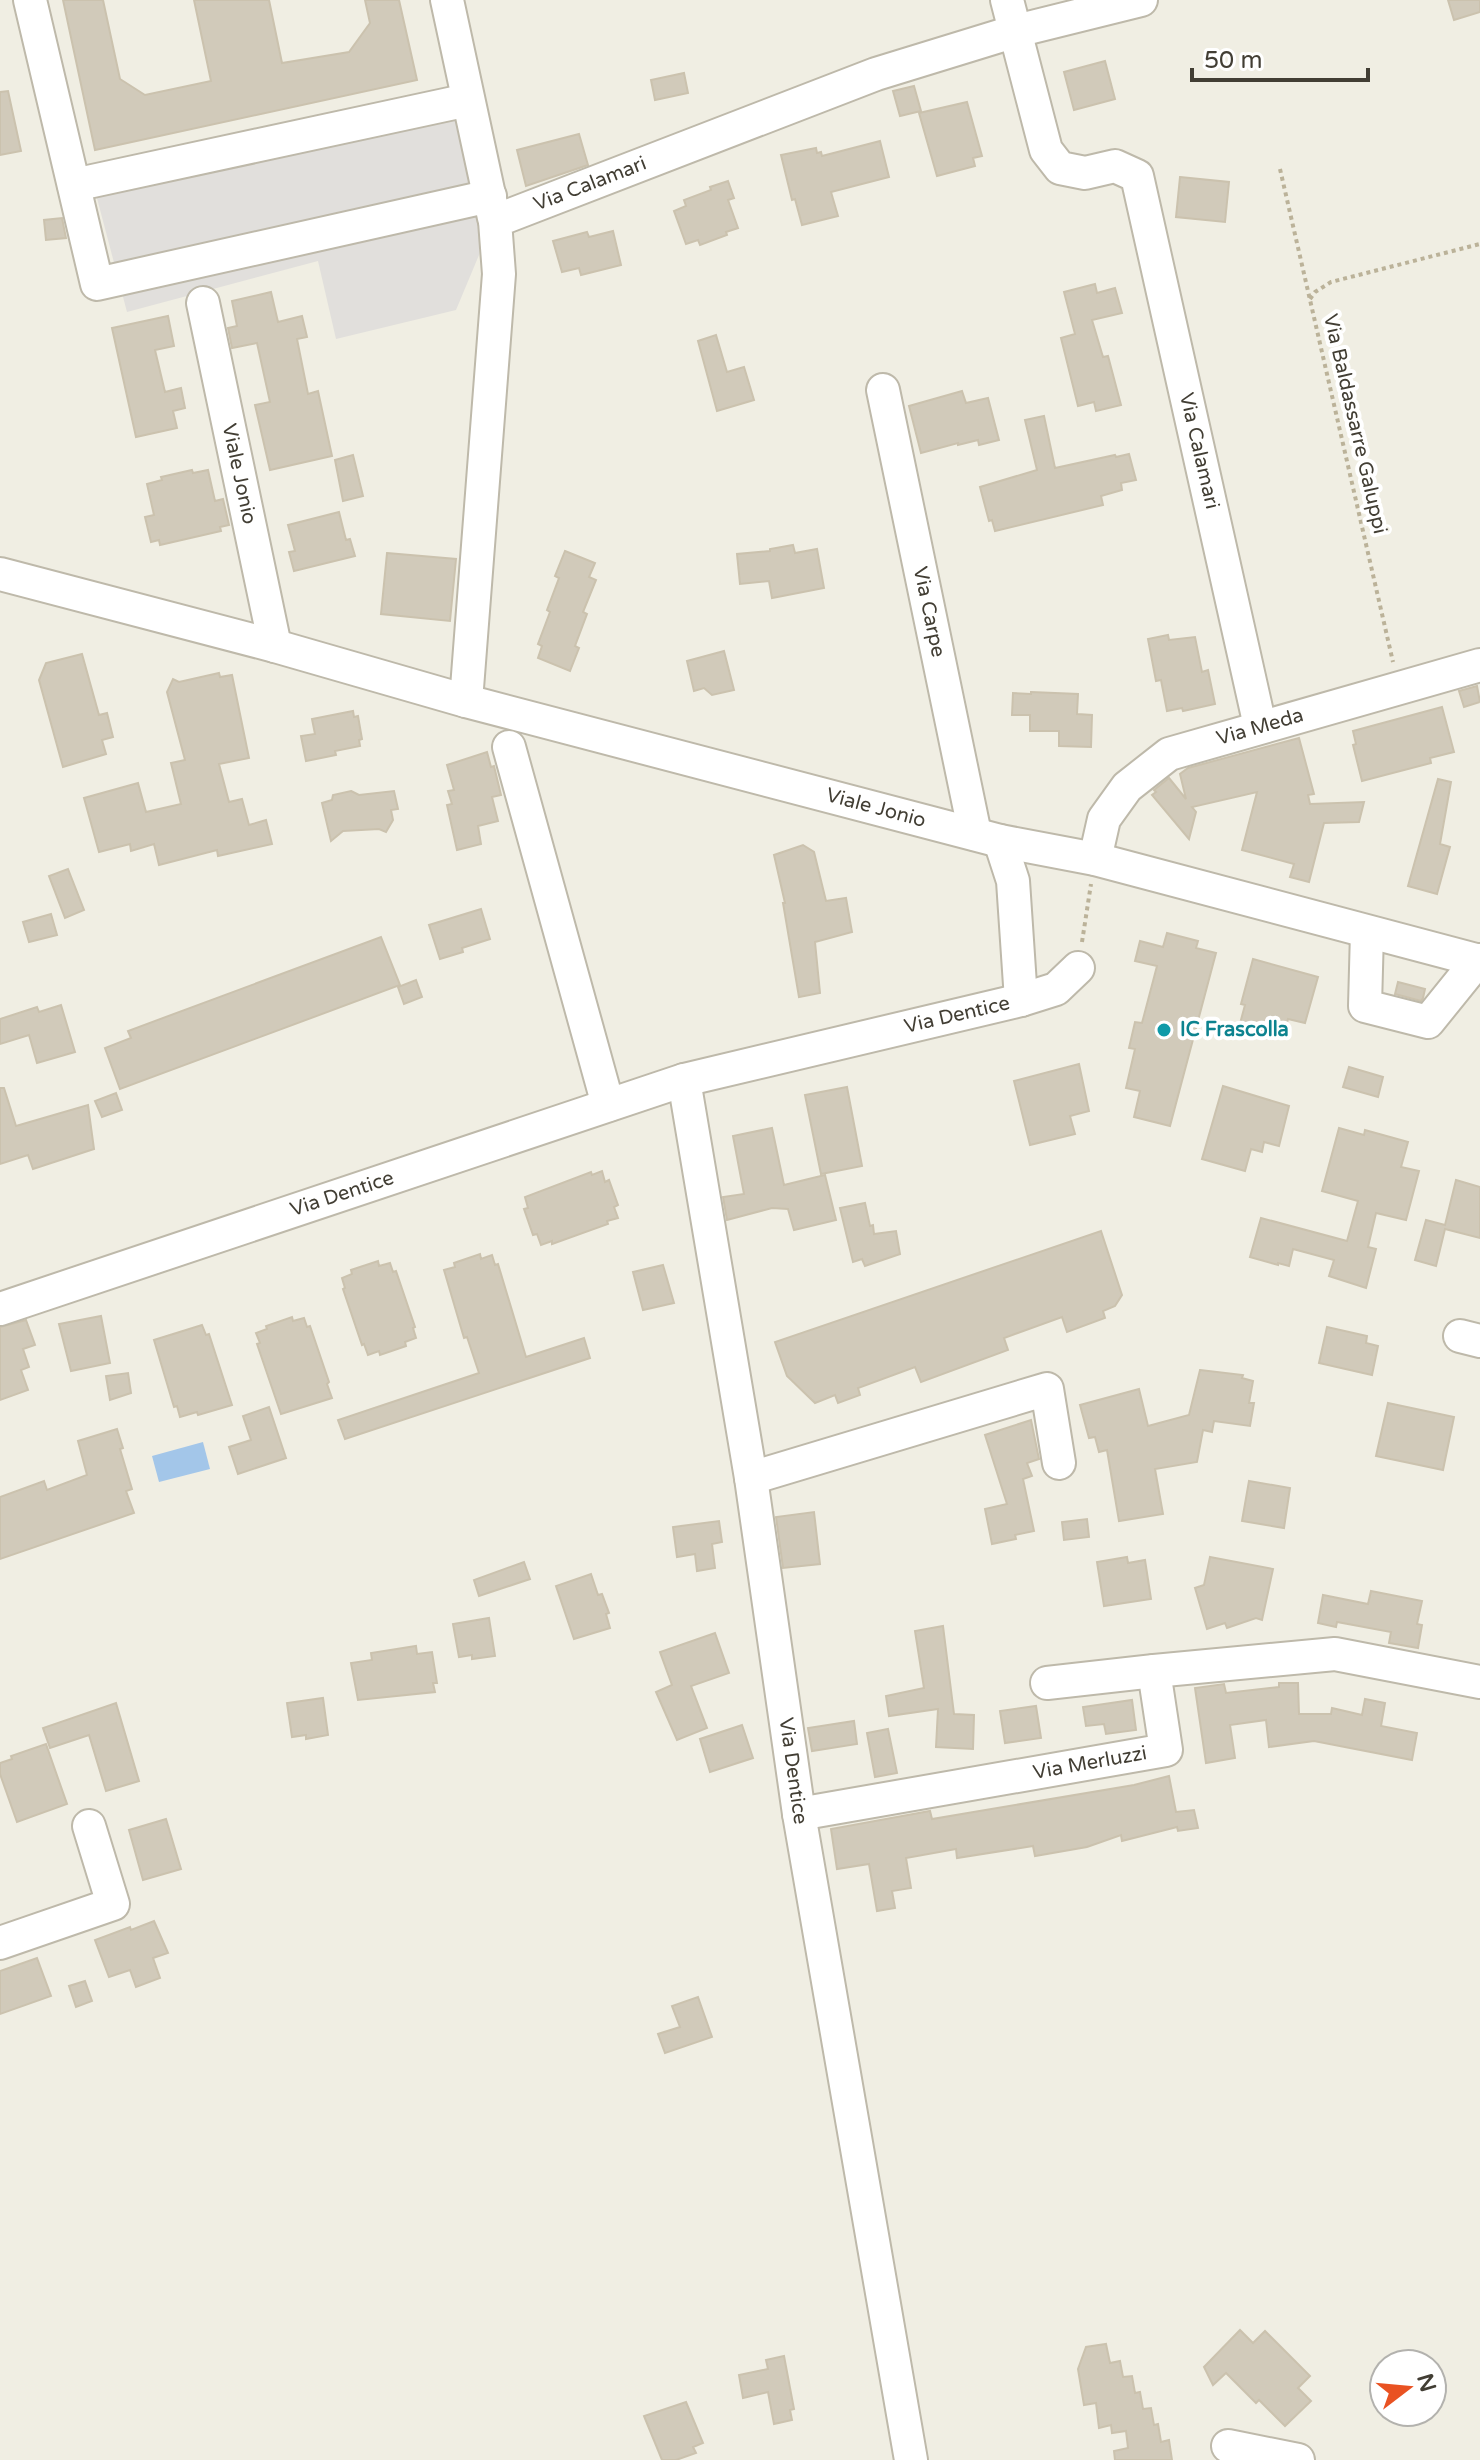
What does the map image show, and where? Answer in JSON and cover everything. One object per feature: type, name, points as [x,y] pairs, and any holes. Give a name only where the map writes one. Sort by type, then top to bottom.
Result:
[{"type":"street","points":[[30,0],[74,185],[468,100]]},
{"type":"street","points":[[447,0],[492,208],[499,274],[466,701]]},
{"type":"street","points":[[1007,0],[1016,31]]},
{"type":"street","name":"Via Calamari","points":[[74,185],[97,284],[492,208],[876,74],[1016,31],[1141,0]]},
{"type":"street","name":"Via Calamari","points":[[1016,31],[1046,150],[1060,168],[1085,173],[1115,166],[1137,176],[1260,726]]},
{"type":"street","name":"Viale Jonio","points":[[203,303],[275,646]]},
{"type":"street","name":"Via Carpe","points":[[883,390],[988,838]]},
{"type":"street","name":"Viale Jonio","points":[[0,574],[988,838],[1095,859],[1479,961]]},
{"type":"street","name":"Via Meda","points":[[1095,859],[1104,819],[1127,787],[1169,754],[1480,665]]},
{"type":"street","points":[[509,747],[608,1105]]},
{"type":"street","name":"Via Dentice","points":[[0,1309],[684,1080],[1021,1000],[1013,881],[988,838]]},
{"type":"street","points":[[1013,881],[1048,850]]},
{"type":"street","points":[[1367,932],[1365,1006],[1428,1022],[1479,961]]},
{"type":"street","points":[[1021,1000],[1056,989],[1078,968]]},
{"type":"street","name":"Via Dentice","points":[[684,1080],[751,1478],[799,1814],[911,2460]]},
{"type":"street","points":[[751,1478],[1047,1389],[1059,1463]]},
{"type":"street","points":[[1047,1683],[1335,1654],[1480,1682]]},
{"type":"street","name":"Via Merluzzi","points":[[799,1814],[1166,1750],[1154,1671]]},
{"type":"street","points":[[0,1943],[113,1904],[89,1826]]},
{"type":"street","points":[[1228,2446],[1298,2460]]},
{"type":"path","name":"Via Baldassarre Galuppi","points":[[1280,169],[1399,688]]},
{"type":"path","points":[[1310,299],[1331,282],[1480,244]]},
{"type":"path","points":[[1078,968],[1095,859]]},
{"type":"shaded area","points":[[456,103],[479,219],[479,255],[456,310],[336,339],[318,261],[127,312],[93,183]]},
{"type":"water","points":[[203,1442],[210,1469],[159,1482],[152,1456]]},
{"type":"building","points":[[63,0],[103,0],[120,79],[145,95],[211,81],[194,0],[269,0],[282,63],[349,52],[370,23],[365,0],[399,0],[417,80],[95,150]]},
{"type":"building","points":[[1448,0],[1480,0],[1480,12],[1454,20]]},
{"type":"building","points":[[1105,61],[1115,99],[1074,110],[1064,72]]},
{"type":"building","points":[[684,73],[688,93],[655,100],[651,80]]},
{"type":"building","points":[[914,86],[921,111],[900,116],[893,91]]},
{"type":"building","points":[[8,91],[21,151],[0,155],[0,92]]},
{"type":"building","points":[[967,102],[982,156],[973,158],[975,166],[937,176],[919,113]]},
{"type":"building","points":[[579,134],[588,165],[526,186],[517,150]]},
{"type":"building","points":[[880,141],[889,177],[831,192],[838,216],[802,225],[781,155],[816,148],[822,156]]},
{"type":"building","points":[[1180,177],[1229,182],[1225,222],[1176,217]]},
{"type":"building","points":[[728,181],[734,198],[728,200],[738,228],[700,245],[698,240],[686,244],[674,211],[686,206],[684,200]]},
{"type":"building","points":[[62,218],[66,238],[46,240],[44,220]]},
{"type":"building","points":[[613,231],[621,265],[581,275],[579,268],[562,272],[553,241],[587,232],[589,237]]},
{"type":"building","points":[[1095,284],[1097,293],[1115,288],[1122,313],[1092,320],[1103,357],[1108,356],[1121,405],[1096,411],[1094,402],[1078,406],[1061,338],[1075,334],[1064,292]]},
{"type":"building","points":[[271,292],[278,322],[302,316],[307,337],[297,339],[308,394],[318,391],[332,456],[270,470],[255,405],[270,402],[257,343],[232,348],[228,328],[237,326],[232,301]]},
{"type":"building","points":[[168,316],[174,346],[155,350],[165,392],[181,388],[185,408],[173,411],[177,428],[136,437],[112,328]]},
{"type":"building","points":[[716,335],[727,372],[744,367],[754,400],[717,411],[698,341]]},
{"type":"building","points":[[962,391],[966,403],[988,398],[999,440],[979,445],[978,440],[958,443],[921,453],[909,406]]},
{"type":"building","points":[[1044,416],[1055,468],[1129,454],[1136,480],[1121,483],[1122,490],[1101,496],[1103,505],[995,531],[992,520],[989,521],[980,487],[1037,470],[1025,420]]},
{"type":"building","points":[[353,455],[363,496],[343,501],[335,460]]},
{"type":"building","points":[[192,470],[193,473],[208,470],[215,501],[223,499],[229,525],[220,527],[221,531],[160,545],[159,540],[151,542],[145,517],[154,515],[147,484],[162,480],[161,477]]},
{"type":"building","points":[[339,512],[346,540],[350,539],[355,556],[294,571],[289,552],[295,551],[288,525]]},
{"type":"building","points":[[793,545],[795,553],[817,549],[824,588],[772,598],[769,581],[740,584],[737,554]]},
{"type":"building","points":[[565,551],[595,563],[589,577],[596,580],[583,612],[587,614],[570,671],[538,658],[542,646],[538,644],[559,578],[555,576]]},
{"type":"building","points":[[387,553],[456,559],[450,621],[381,614]]},
{"type":"building","points":[[1168,635],[1169,640],[1195,637],[1202,672],[1208,670],[1215,704],[1167,711],[1161,680],[1156,681],[1148,639]]},
{"type":"building","points":[[724,651],[734,690],[712,695],[704,688],[694,691],[687,661]]},
{"type":"building","points":[[82,654],[99,715],[107,713],[113,737],[102,740],[106,754],[63,767],[39,680],[46,663]]},
{"type":"building","points":[[219,673],[220,677],[232,675],[249,758],[219,764],[229,802],[242,799],[249,825],[266,820],[272,844],[218,856],[217,850],[159,865],[154,844],[131,851],[130,844],[99,852],[84,798],[138,783],[146,812],[181,804],[171,763],[185,760],[167,692],[173,679],[179,682]]},
{"type":"building","points":[[1477,686],[1480,702],[1464,707],[1459,691]]},
{"type":"building","points":[[1013,693],[1078,694],[1077,714],[1092,715],[1091,747],[1059,746],[1059,731],[1030,731],[1030,715],[1012,715]]},
{"type":"building","points":[[1442,707],[1454,752],[1430,758],[1431,763],[1362,781],[1353,745],[1356,744],[1353,731]]},
{"type":"building","points":[[353,711],[354,717],[358,716],[362,739],[359,740],[360,746],[306,761],[301,736],[315,734],[312,719]]},
{"type":"building","points":[[1299,738],[1314,794],[1308,795],[1310,804],[1364,802],[1359,822],[1324,823],[1309,882],[1290,877],[1294,864],[1242,850],[1257,792],[1192,807],[1196,812],[1189,839],[1152,795],[1169,778],[1186,799],[1180,774],[1188,768]]},
{"type":"building","points":[[487,752],[501,795],[492,797],[498,821],[478,826],[481,844],[457,850],[447,805],[452,804],[448,791],[454,790],[447,765]]},
{"type":"building","points":[[1438,779],[1451,782],[1440,844],[1450,847],[1437,894],[1408,886]]},
{"type":"building","points":[[351,791],[359,795],[394,791],[398,809],[391,810],[393,820],[386,832],[379,829],[343,831],[331,841],[322,803],[332,800],[333,795]]},
{"type":"building","points":[[803,845],[814,852],[826,901],[846,898],[852,932],[815,942],[820,993],[799,997],[785,903],[774,855]]},
{"type":"building","points":[[68,869],[84,910],[65,918],[49,876]]},
{"type":"building","points":[[481,909],[490,939],[440,959],[429,925]]},
{"type":"building","points":[[51,914],[57,935],[29,942],[23,922]]},
{"type":"building","name":"IC Frascolla","points":[[1167,933],[1198,941],[1196,948],[1216,953],[1170,1126],[1134,1117],[1140,1091],[1126,1088],[1135,1049],[1129,1048],[1135,1022],[1142,1023],[1157,966],[1135,961],[1140,941],[1163,947]]},
{"type":"building","points":[[381,937],[400,985],[120,1089],[105,1048],[131,1038],[128,1031]]},
{"type":"building","points":[[1253,959],[1318,977],[1305,1023],[1288,1019],[1284,1034],[1272,1031],[1270,1039],[1238,1031],[1245,1005],[1241,1004]]},
{"type":"building","points":[[416,980],[422,997],[404,1004],[398,987]]},
{"type":"building","points":[[1398,982],[1425,989],[1421,1001],[1395,994]]},
{"type":"building","points":[[61,1005],[75,1052],[37,1063],[29,1035],[0,1044],[0,1019],[37,1007],[39,1012]]},
{"type":"building","points":[[1079,1064],[1089,1111],[1070,1116],[1075,1134],[1030,1145],[1014,1081]]},
{"type":"building","points":[[1349,1067],[1383,1077],[1378,1097],[1343,1087]]},
{"type":"building","points":[[1223,1086],[1289,1106],[1279,1146],[1264,1142],[1262,1152],[1251,1149],[1245,1171],[1202,1159]]},
{"type":"building","points":[[847,1087],[862,1166],[821,1174],[805,1095]]},
{"type":"building","points":[[0,1088],[4,1088],[16,1126],[88,1105],[94,1149],[33,1169],[28,1155],[0,1164]]},
{"type":"building","points":[[116,1093],[122,1110],[102,1117],[95,1101]]},
{"type":"building","points":[[772,1128],[784,1185],[825,1175],[836,1220],[794,1230],[788,1209],[772,1208],[727,1220],[723,1197],[744,1194],[733,1136]]},
{"type":"building","points":[[1339,1128],[1364,1135],[1365,1130],[1408,1142],[1401,1167],[1419,1171],[1406,1220],[1376,1213],[1368,1247],[1376,1249],[1366,1288],[1329,1276],[1334,1260],[1293,1249],[1289,1266],[1250,1257],[1261,1218],[1347,1241],[1358,1201],[1322,1191]]},
{"type":"building","points":[[602,1171],[605,1182],[609,1180],[618,1205],[614,1207],[618,1218],[552,1244],[552,1241],[541,1245],[537,1234],[533,1235],[524,1209],[528,1208],[525,1197],[591,1172],[592,1175]]},
{"type":"building","points":[[1456,1180],[1480,1187],[1480,1238],[1445,1229],[1436,1266],[1415,1260],[1426,1220],[1445,1225]]},
{"type":"building","points":[[865,1203],[874,1234],[896,1231],[900,1254],[865,1266],[862,1259],[853,1262],[840,1208]]},
{"type":"building","points":[[1101,1231],[1122,1295],[1115,1306],[1103,1311],[1105,1318],[1067,1332],[1062,1317],[1004,1338],[1008,1350],[921,1382],[915,1367],[858,1388],[860,1395],[838,1403],[835,1395],[815,1403],[787,1376],[775,1342]]},
{"type":"building","points":[[480,1254],[481,1259],[492,1255],[495,1265],[498,1264],[526,1357],[584,1338],[590,1358],[345,1439],[338,1420],[479,1373],[467,1337],[464,1338],[444,1270]]},
{"type":"building","points":[[378,1261],[379,1266],[390,1263],[393,1272],[396,1271],[416,1338],[405,1342],[406,1346],[380,1355],[379,1351],[368,1355],[343,1289],[342,1278],[352,1274],[351,1270]]},
{"type":"building","points":[[663,1265],[674,1303],[643,1310],[633,1272]]},
{"type":"building","points":[[101,1316],[110,1363],[71,1371],[59,1324]]},
{"type":"building","points":[[292,1317],[293,1321],[304,1318],[307,1327],[310,1326],[332,1398],[281,1414],[256,1333]]},
{"type":"building","points":[[26,1320],[35,1345],[23,1349],[29,1367],[21,1370],[28,1390],[0,1400],[0,1327]]},
{"type":"building","points":[[202,1325],[206,1335],[209,1334],[232,1405],[180,1417],[177,1406],[174,1407],[154,1340]]},
{"type":"building","points":[[1327,1327],[1367,1336],[1366,1343],[1378,1346],[1372,1375],[1319,1363]]},
{"type":"building","points":[[1200,1370],[1243,1375],[1242,1378],[1253,1381],[1249,1403],[1254,1403],[1250,1426],[1214,1421],[1212,1432],[1203,1430],[1197,1462],[1155,1469],[1163,1514],[1119,1521],[1107,1450],[1099,1452],[1095,1437],[1089,1438],[1080,1405],[1139,1389],[1148,1426],[1189,1415]]},
{"type":"building","points":[[128,1373],[131,1393],[110,1400],[106,1376]]},
{"type":"building","points":[[1388,1403],[1454,1417],[1443,1470],[1376,1456]]},
{"type":"building","points":[[269,1407],[286,1458],[238,1474],[229,1447],[251,1440],[243,1416]]},
{"type":"building","points":[[1031,1420],[1039,1459],[1027,1463],[1032,1476],[1023,1479],[1034,1531],[992,1544],[985,1509],[1007,1504],[985,1435]]},
{"type":"building","points":[[117,1429],[132,1489],[126,1491],[134,1513],[0,1559],[0,1497],[44,1481],[47,1490],[87,1475],[78,1441]]},
{"type":"building","points":[[1249,1481],[1290,1488],[1284,1528],[1242,1521]]},
{"type":"building","points":[[814,1512],[820,1564],[783,1568],[776,1517]]},
{"type":"building","points":[[1087,1519],[1089,1537],[1064,1540],[1062,1522]]},
{"type":"building","points":[[719,1521],[722,1542],[712,1544],[715,1568],[697,1571],[695,1554],[677,1557],[673,1527]]},
{"type":"building","points":[[1127,1557],[1128,1563],[1145,1560],[1151,1599],[1104,1606],[1097,1562]]},
{"type":"building","points":[[1210,1557],[1273,1569],[1262,1620],[1256,1618],[1227,1628],[1225,1623],[1207,1629],[1195,1588],[1204,1585]]},
{"type":"building","points":[[524,1562],[530,1579],[479,1596],[474,1580]]},
{"type":"building","points":[[591,1574],[598,1595],[602,1594],[609,1613],[606,1614],[610,1628],[574,1639],[556,1586]]},
{"type":"building","points":[[1371,1591],[1422,1601],[1417,1624],[1422,1625],[1418,1648],[1389,1643],[1391,1632],[1337,1622],[1336,1627],[1318,1623],[1323,1595],[1368,1604]]},
{"type":"building","points":[[489,1618],[495,1656],[459,1657],[453,1624]]},
{"type":"building","points":[[943,1626],[954,1714],[974,1715],[973,1749],[936,1747],[938,1709],[889,1716],[886,1696],[924,1688],[915,1631]]},
{"type":"building","points":[[715,1633],[729,1673],[691,1686],[707,1728],[677,1740],[656,1692],[672,1685],[660,1652]]},
{"type":"building","points":[[416,1646],[417,1654],[432,1652],[437,1683],[433,1683],[435,1692],[358,1700],[351,1663],[372,1660],[371,1653]]},
{"type":"building","points":[[1279,1683],[1298,1683],[1299,1714],[1331,1714],[1332,1708],[1362,1715],[1365,1699],[1385,1703],[1381,1726],[1417,1733],[1412,1760],[1314,1741],[1269,1747],[1266,1720],[1230,1725],[1235,1758],[1206,1763],[1195,1688],[1224,1684],[1226,1693],[1279,1687]]},
{"type":"building","points":[[323,1698],[328,1735],[306,1739],[306,1735],[292,1737],[287,1703]]},
{"type":"building","points":[[1132,1700],[1136,1730],[1106,1734],[1104,1724],[1086,1726],[1083,1707]]},
{"type":"building","points":[[116,1703],[139,1781],[106,1791],[89,1735],[50,1748],[43,1728]]},
{"type":"building","points":[[1036,1706],[1041,1738],[1005,1743],[1000,1711]]},
{"type":"building","points":[[854,1721],[857,1744],[812,1751],[808,1728]]},
{"type":"building","points":[[742,1725],[753,1758],[710,1772],[700,1739]]},
{"type":"building","points":[[888,1729],[897,1773],[875,1777],[867,1733]]},
{"type":"building","points":[[46,1744],[67,1804],[17,1822],[0,1774],[0,1763]]},
{"type":"building","points":[[1169,1776],[1176,1812],[1194,1810],[1198,1828],[1178,1831],[1177,1827],[1122,1841],[1121,1835],[1087,1847],[1035,1856],[1033,1846],[957,1858],[956,1849],[906,1858],[911,1888],[892,1891],[895,1908],[877,1911],[869,1864],[837,1869],[831,1829],[930,1811],[932,1819],[1134,1785]]},
{"type":"building","points":[[166,1819],[181,1869],[143,1880],[129,1830]]},
{"type":"building","points":[[154,1921],[168,1953],[153,1958],[160,1978],[136,1987],[130,1970],[109,1977],[95,1940]]},
{"type":"building","points":[[37,1958],[51,1996],[0,2014],[0,1971]]},
{"type":"building","points":[[85,1981],[92,2001],[76,2007],[69,1986]]},
{"type":"building","points":[[698,1997],[712,2037],[665,2053],[658,2034],[680,2027],[672,2006]]},
{"type":"building","points":[[1240,2330],[1253,2343],[1265,2331],[1310,2376],[1298,2388],[1311,2401],[1285,2426],[1226,2373],[1213,2385],[1204,2367]]},
{"type":"building","points":[[1106,2344],[1110,2363],[1120,2361],[1123,2377],[1132,2376],[1135,2393],[1140,2392],[1143,2409],[1151,2408],[1161,2442],[1169,2440],[1172,2460],[1115,2460],[1114,2451],[1128,2448],[1126,2431],[1112,2433],[1111,2425],[1099,2428],[1096,2403],[1084,2405],[1078,2369],[1086,2347]]},
{"type":"building","points":[[784,2356],[794,2409],[790,2410],[792,2420],[774,2424],[768,2392],[743,2398],[739,2375],[768,2369],[766,2360]]},
{"type":"building","points":[[686,2402],[703,2443],[693,2447],[696,2453],[676,2460],[662,2460],[644,2416]]},
{"type":"place","name":"IC Frascolla","points":[[1164,1030]]}]
